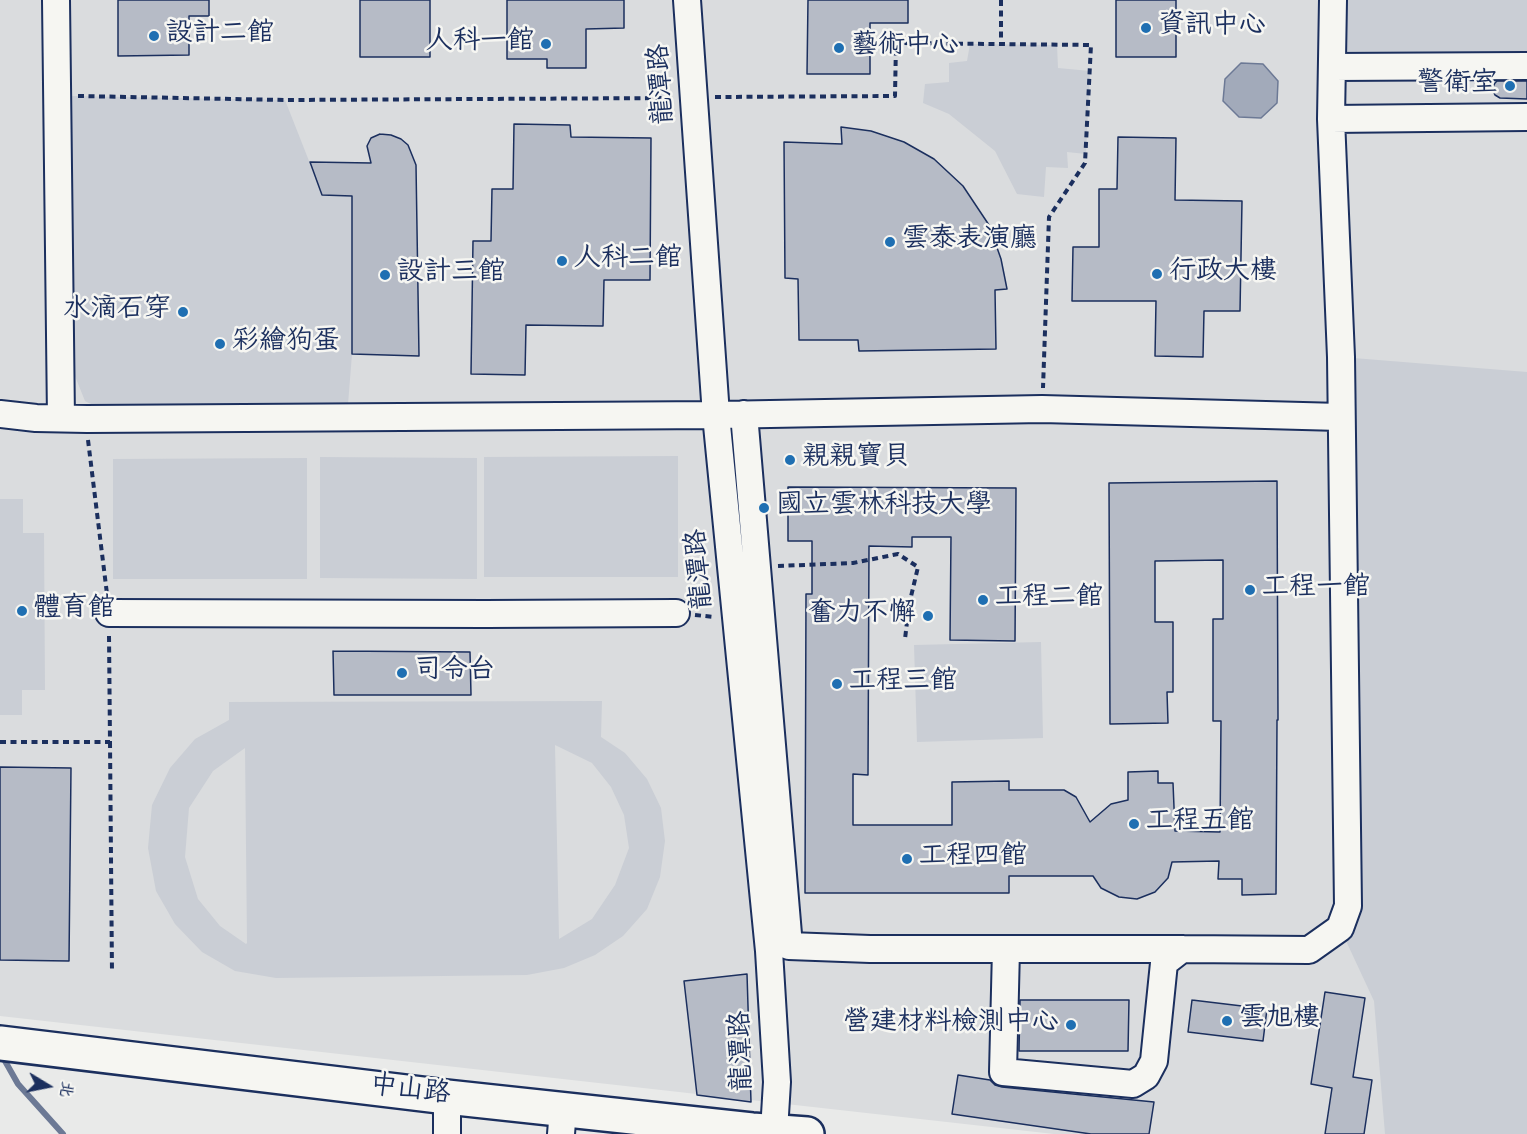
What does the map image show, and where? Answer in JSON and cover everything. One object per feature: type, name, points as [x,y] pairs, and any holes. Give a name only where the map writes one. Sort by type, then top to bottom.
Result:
[{"type":"main road","name":"中山路","points":[[7,1044],[447,1097],[562,1122],[807,1134]]},
{"type":"street","points":[[56,0],[61,418]]},
{"type":"street","name":"龍潭路","points":[[687,0],[705,97],[769,951],[777,1082],[759,1132]]},
{"type":"street","points":[[699,0],[730,414],[789,946],[870,949],[1309,950],[1340,928],[1348,906],[1340,346],[1331,119],[1333,0]]},
{"type":"street","points":[[1332,67],[1527,66]]},
{"type":"street","points":[[1331,119],[1527,117]]},
{"type":"street","points":[[0,414],[61,418],[730,414],[1042,409],[1340,417]]},
{"type":"street","points":[[109,613],[676,613]]},
{"type":"street","points":[[1006,949],[1003,1072],[1133,1084],[1146,1076],[1154,1061],[1164,963],[1182,949]]},
{"type":"street","points":[[447,1097],[447,1134]]},
{"type":"path","points":[[1001,0],[1001,44]]},
{"type":"path","points":[[73,96],[285,100],[895,96],[896,43],[1091,45],[1085,163],[1048,217],[1042,409]]},
{"type":"path","points":[[777,566],[853,562],[898,554],[918,567],[909,605],[905,639]]},
{"type":"path","points":[[111,742],[112,973]]},
{"type":"shaded area","name":"國立雲林科技大學","points":[[0,0],[1527,0],[1527,1134],[1054,1134],[0,1016]]},
{"type":"shaded area","points":[[1333,0],[1527,0],[1527,66],[1332,67]]},
{"type":"shaded area","points":[[970,44],[1057,45],[1058,68],[1090,71],[1086,154],[1067,152],[1068,168],[1046,167],[1044,197],[1017,194],[995,151],[949,114],[923,103],[925,84],[949,82],[949,63],[967,61]]},
{"type":"shaded area","points":[[71,96],[285,100],[322,194],[352,196],[352,354],[348,404],[104,411],[85,401],[75,376]]},
{"type":"shaded area","points":[[1341,357],[1527,372],[1527,1134],[1385,1134],[1374,1001],[1340,928]]},
{"type":"shaded area","points":[[678,456],[678,577],[484,577],[484,457]]},
{"type":"shaded area","points":[[320,457],[477,458],[477,579],[320,578]]},
{"type":"shaded area","points":[[307,458],[307,579],[113,579],[113,459]]},
{"type":"shaded area","name":"體育館","points":[[0,499],[23,499],[23,533],[44,533],[45,690],[22,690],[22,715],[0,715]]},
{"type":"shaded area","points":[[1041,642],[1043,738],[917,742],[914,645]]},
{"type":"shaded area","points":[[602,701],[601,737],[625,753],[647,779],[661,808],[665,841],[660,877],[647,909],[623,936],[595,955],[564,968],[527,975],[276,978],[235,971],[202,952],[175,924],[156,891],[148,848],[152,805],[170,768],[195,739],[229,720],[229,702]],"holes":[[[555,745],[592,763],[611,787],[624,815],[629,848],[615,885],[592,919],[559,939]],[[245,748],[247,943],[246,944],[220,926],[198,899],[185,857],[189,808],[213,771]]]},
{"type":"water","points":[[1241,63],[1263,64],[1278,81],[1277,103],[1261,118],[1239,117],[1223,101],[1225,79]]},
{"type":"building","name":"設計二館","points":[[118,0],[209,0],[209,16],[189,16],[189,55],[118,56]]},
{"type":"building","points":[[360,0],[430,0],[430,57],[360,57]]},
{"type":"building","name":"人科一館","points":[[507,0],[624,0],[624,28],[586,29],[586,68],[547,68],[547,59],[507,59]]},
{"type":"building","name":"藝術中心","points":[[808,0],[908,0],[908,23],[870,23],[870,74],[807,74]]},
{"type":"building","name":"資訊中心","points":[[1116,0],[1176,0],[1176,57],[1116,57]]},
{"type":"building","name":"警衛室","points":[[1497,81],[1527,81],[1527,99],[1500,98],[1495,95],[1492,89]]},
{"type":"building","name":"人科二館","points":[[514,124],[570,125],[571,137],[651,138],[650,280],[604,280],[603,326],[526,325],[525,375],[471,374],[473,241],[491,241],[492,189],[513,189]]},
{"type":"building","name":"雲泰表演廳","points":[[841,127],[871,131],[904,142],[934,159],[963,186],[989,225],[1001,259],[1007,289],[995,290],[996,349],[859,351],[858,340],[799,340],[798,279],[785,278],[784,142],[842,144]]},
{"type":"building","name":"設計三館","points":[[380,134],[391,135],[408,145],[416,165],[419,356],[352,354],[352,196],[322,195],[310,162],[371,163],[367,146],[371,138]]},
{"type":"building","name":"行政大樓","points":[[1118,137],[1176,138],[1175,200],[1242,201],[1240,311],[1204,311],[1203,357],[1155,356],[1156,301],[1072,301],[1073,247],[1099,247],[1099,189],[1117,189]]},
{"type":"building","points":[[1277,481],[1276,894],[1242,895],[1242,879],[1218,879],[1219,861],[1172,862],[1168,878],[1155,892],[1137,899],[1119,897],[1101,888],[1093,876],[1009,876],[1009,893],[805,893],[806,594],[812,594],[812,541],[788,541],[788,487],[1016,488],[1015,641],[950,640],[951,537],[912,537],[912,547],[869,546],[868,775],[853,774],[853,825],[952,825],[952,782],[1009,781],[1009,790],[1064,790],[1076,797],[1090,822],[1111,804],[1128,800],[1128,772],[1158,771],[1158,783],[1173,783],[1175,831],[1220,832],[1221,721],[1213,721],[1213,619],[1223,619],[1223,560],[1155,561],[1155,622],[1173,622],[1173,692],[1167,692],[1168,723],[1110,724],[1109,483]]},
{"type":"building","name":"司令台","points":[[333,651],[470,652],[471,695],[334,695]]},
{"type":"building","points":[[0,767],[71,768],[69,961],[0,960]]},
{"type":"building","points":[[747,974],[751,1102],[697,1095],[684,981]]},
{"type":"building","points":[[1325,992],[1365,998],[1353,1077],[1372,1080],[1364,1134],[1325,1134],[1332,1088],[1311,1084]]},
{"type":"building","name":"營建材料檢測中心","points":[[1020,1000],[1129,1000],[1128,1051],[1019,1051]]},
{"type":"building","name":"雲旭樓","points":[[1192,1000],[1267,1009],[1263,1041],[1188,1032]]},
{"type":"building","points":[[958,1075],[990,1080],[1002,1087],[1154,1102],[1149,1134],[1091,1134],[952,1114]]},
{"type":"waterway","points":[[1,1054],[18,1084],[63,1134]]},
{"type":"place","name":"資訊中心","points":[[1146,28]]},
{"type":"place","name":"設計二館","points":[[154,36]]},
{"type":"place","name":"人科一館","points":[[546,44]]},
{"type":"place","name":"藝術中心","points":[[839,48]]},
{"type":"place","name":"警衛室","points":[[1510,86]]},
{"type":"place","name":"雲泰表演廳","points":[[890,242]]},
{"type":"place","name":"人科二館","points":[[562,261]]},
{"type":"place","name":"行政大樓","points":[[1157,274]]},
{"type":"place","name":"設計三館","points":[[385,275]]},
{"type":"place","name":"水滴石穿","points":[[183,312]]},
{"type":"place","name":"彩繪狗蛋","points":[[220,344]]},
{"type":"place","name":"親親寶貝","points":[[790,460]]},
{"type":"place","name":"國立雲林科技大學","points":[[764,508]]},
{"type":"place","name":"工程一館","points":[[1250,590]]},
{"type":"place","name":"工程二館","points":[[983,600]]},
{"type":"place","name":"體育館","points":[[22,611]]},
{"type":"place","name":"奮力不懈","points":[[928,616]]},
{"type":"place","name":"司令台","points":[[402,673]]},
{"type":"place","name":"工程三館","points":[[837,684]]},
{"type":"place","name":"工程五館","points":[[1134,824]]},
{"type":"place","name":"工程四館","points":[[907,859]]},
{"type":"place","name":"雲旭樓","points":[[1227,1021]]},
{"type":"place","name":"營建材料檢測中心","points":[[1071,1025]]}]
